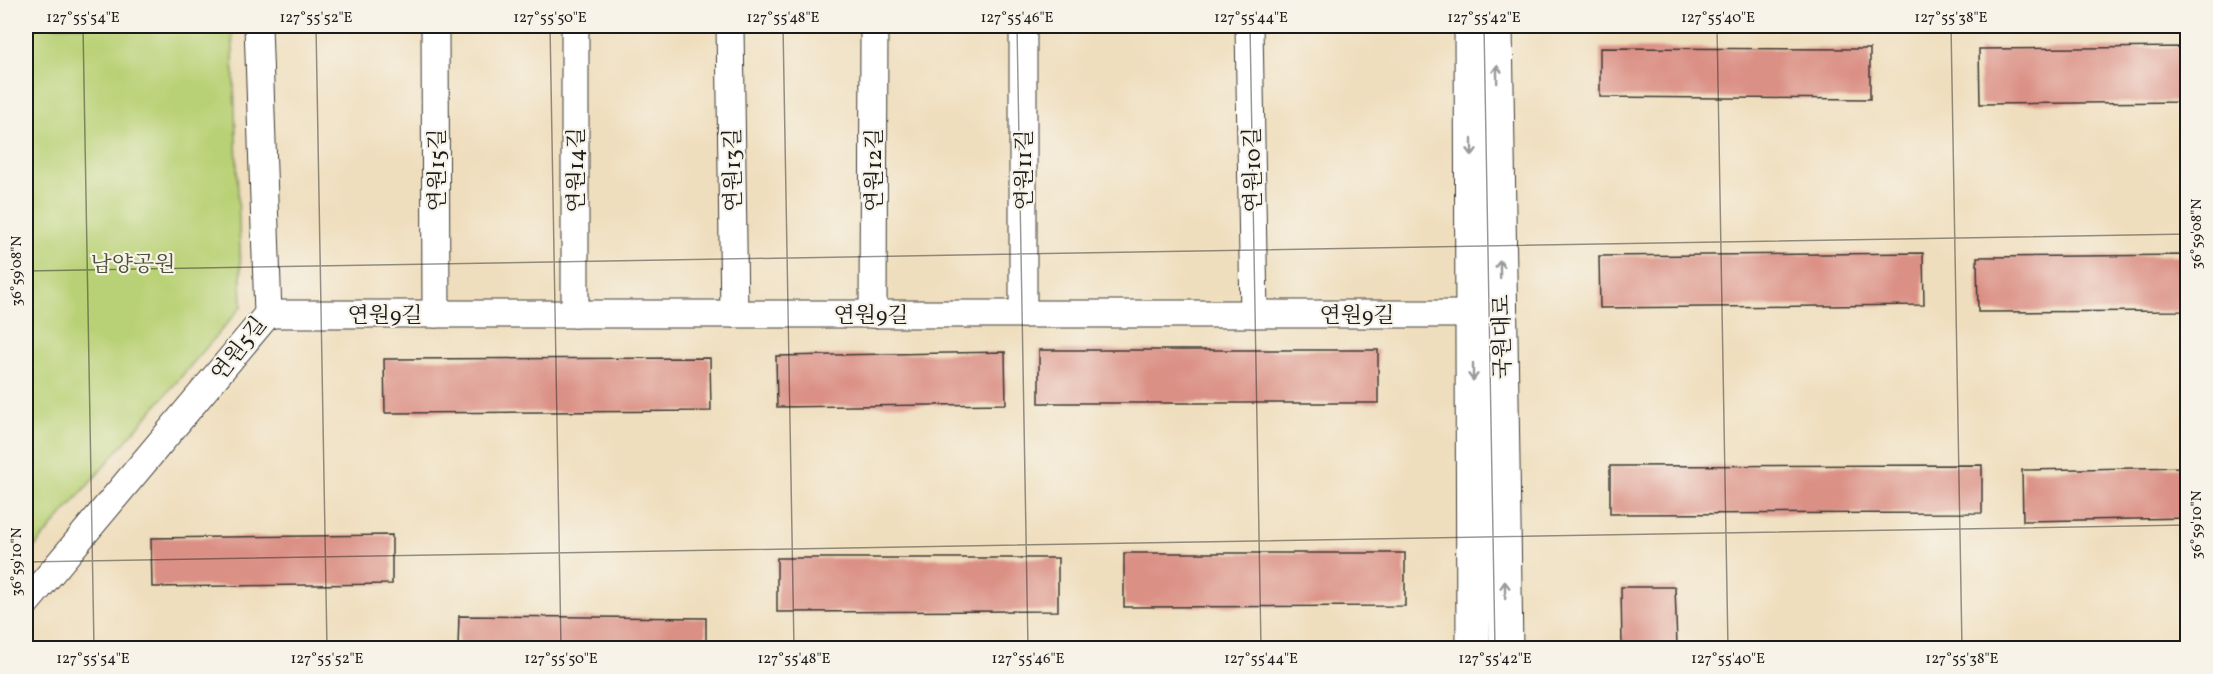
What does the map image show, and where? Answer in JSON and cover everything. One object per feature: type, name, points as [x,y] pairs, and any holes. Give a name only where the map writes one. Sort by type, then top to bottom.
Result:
[{"type":"street","name":"연원5길","points":[[26,603],[268,314],[258,26]]},
{"type":"street","name":"연원15길","points":[[435,26],[436,314]]},
{"type":"street","name":"연원14길","points":[[575,26],[575,314]]},
{"type":"street","name":"연원13길","points":[[730,26],[734,314]]},
{"type":"street","name":"연원12길","points":[[873,314],[874,26]]},
{"type":"street","name":"연원11길","points":[[1023,26],[1023,314]]},
{"type":"street","name":"연원10길","points":[[1249,26],[1254,314]]},
{"type":"street","name":"국원대로","points":[[1471,26],[1473,648]]},
{"type":"street","name":"국원대로","points":[[1496,26],[1506,648]]},
{"type":"street","name":"연원9길","points":[[268,314],[1473,314]]},
{"type":"green space","name":"남양공원","points":[[26,26],[232,26],[242,306],[26,557]]},
{"type":"building","points":[[2188,47],[2188,102],[1980,104],[1979,49]]},
{"type":"building","points":[[1600,48],[1870,49],[1870,99],[1600,97]]},
{"type":"building","points":[[1923,253],[1924,305],[1600,308],[1599,256]]},
{"type":"building","points":[[2188,255],[2188,311],[1978,312],[1977,257]]},
{"type":"building","points":[[1039,350],[1378,350],[1378,403],[1039,403]]},
{"type":"building","points":[[1005,352],[1006,404],[777,407],[776,356]]},
{"type":"building","points":[[710,358],[711,411],[385,413],[384,359]]},
{"type":"building","points":[[1982,465],[1982,513],[1610,514],[1610,466]]},
{"type":"building","points":[[2188,467],[2188,518],[2023,521],[2022,470]]},
{"type":"building","points":[[392,535],[392,584],[152,587],[151,538]]},
{"type":"building","points":[[1124,553],[1405,553],[1405,606],[1124,607]]},
{"type":"building","points":[[777,558],[1058,558],[1058,611],[777,612]]},
{"type":"building","points":[[1621,587],[1675,587],[1677,646],[1622,647]]},
{"type":"building","points":[[459,616],[706,618],[706,648],[458,648]]}]
